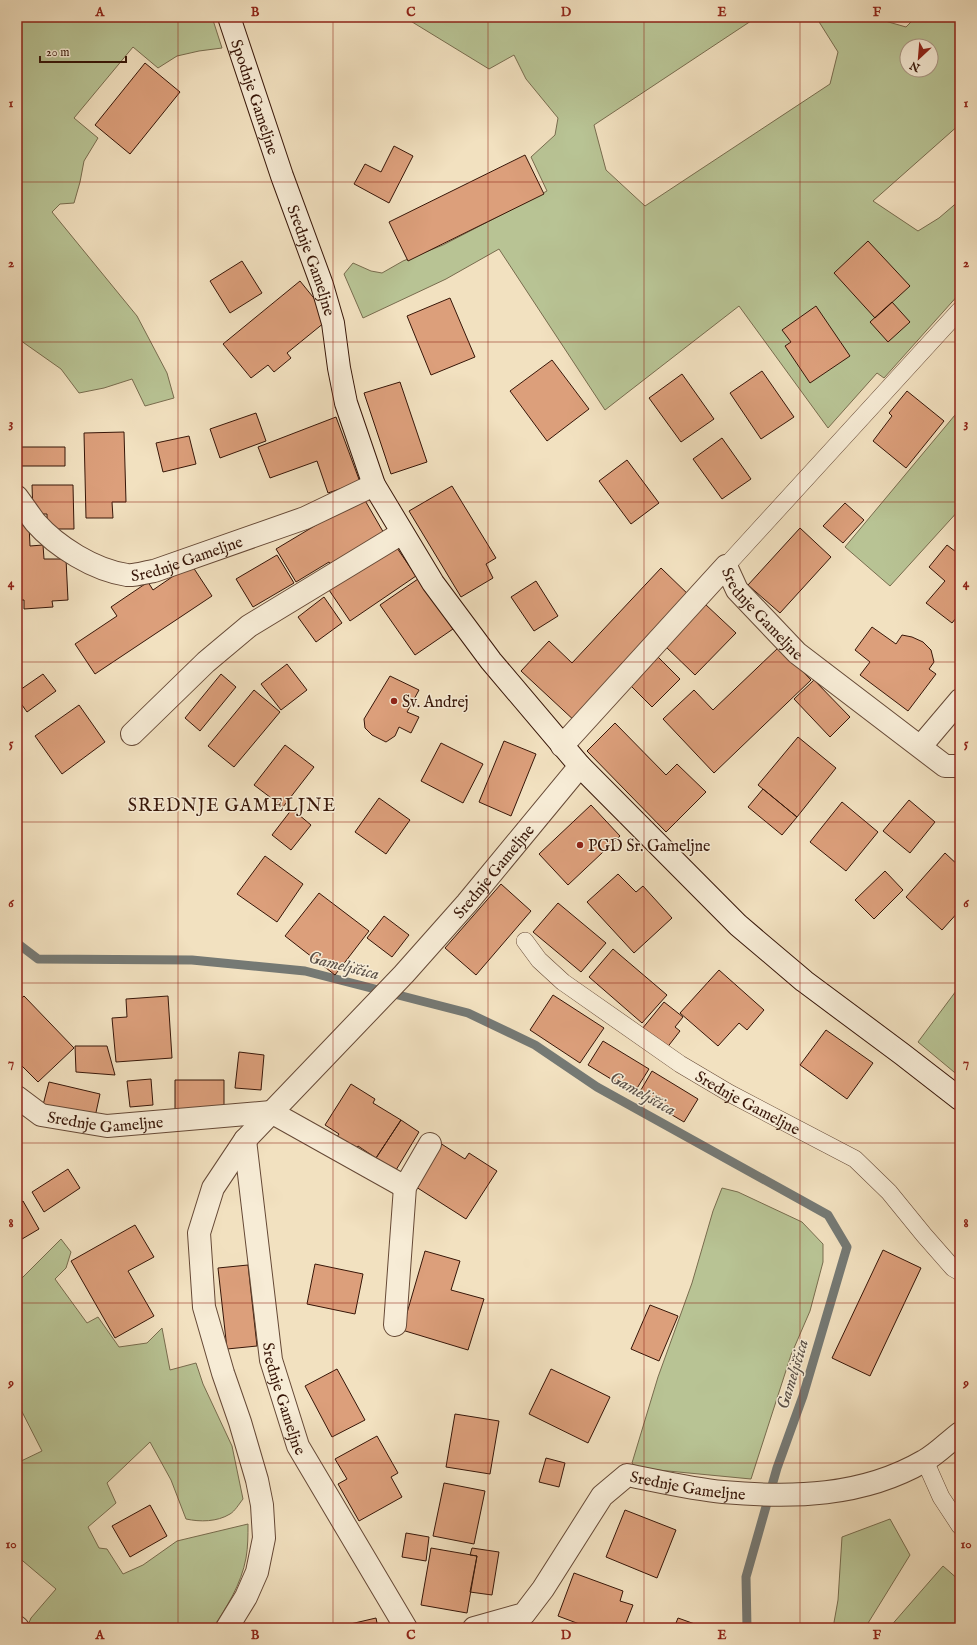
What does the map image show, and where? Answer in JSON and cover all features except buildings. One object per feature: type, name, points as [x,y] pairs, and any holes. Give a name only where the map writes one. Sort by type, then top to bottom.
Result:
[{"type":"street","name":"Spodnje Gameljne","points":[[229,17],[282,176]]},
{"type":"street","name":"Srednje Gameljne","points":[[282,176],[322,285],[332,323],[346,403],[374,485],[433,583],[491,661],[562,746],[646,834],[738,925],[804,981],[960,1099]]},
{"type":"street","name":"Srednje Gameljne","points":[[17,497],[36,523],[58,543],[85,562],[107,570],[128,575],[154,571],[305,518],[374,485]]},
{"type":"street","points":[[132,734],[206,662],[249,626],[402,533]]},
{"type":"street","name":"Srednje Gameljne","points":[[562,746],[726,566],[737,590],[797,653],[921,746],[945,766],[960,766]]},
{"type":"street","points":[[921,746],[960,700]]},
{"type":"street","name":"Srednje Gameljne","points":[[17,1097],[41,1115],[107,1126],[271,1112],[404,974],[467,903],[580,766]]},
{"type":"street","points":[[227,1628],[246,1597],[257,1572],[264,1538],[262,1505],[258,1480],[223,1373],[204,1307],[199,1233],[212,1188],[245,1140],[271,1112],[405,1187]]},
{"type":"street","name":"Srednje Gameljne","points":[[245,1140],[271,1360],[298,1446],[406,1628]]},
{"type":"street","points":[[395,1325],[405,1187],[430,1144]]},
{"type":"street","name":"Srednje Gameljne","points":[[474,1628],[524,1614],[543,1589],[602,1496],[626,1475],[722,1492],[796,1495],[832,1492],[883,1480],[925,1461],[960,1433]]},
{"type":"lane","points":[[726,566],[960,310]]},
{"type":"lane","name":"Srednje Gameljne","points":[[525,941],[539,960],[563,982],[680,1064],[729,1093],[855,1159],[889,1192],[952,1268],[960,1272]]},
{"type":"lane","points":[[925,1461],[941,1497],[960,1526]]},
{"type":"green space","points":[[17,17],[212,17],[222,48],[177,56],[158,68],[133,47],[74,118],[98,138],[84,161],[74,203],[60,204],[52,212],[137,316],[167,373],[174,398],[145,406],[132,379],[104,388],[79,393],[61,369],[17,338]]},
{"type":"green space","points":[[404,17],[757,17],[594,125],[606,170],[645,206],[830,84],[838,52],[816,17],[882,17],[885,21],[906,27],[916,17],[960,17],[960,124],[873,201],[918,231],[939,218],[960,200],[960,293],[884,378],[877,373],[828,428],[739,306],[605,410],[499,249],[446,279],[363,318],[344,274],[353,263],[371,271],[382,273],[403,261],[443,245],[547,191],[531,157],[555,135],[558,118],[526,79],[514,55],[489,69]]},
{"type":"green space","points":[[960,409],[960,509],[890,586],[845,547]]},
{"type":"green space","points":[[959,987],[960,988],[960,1077],[918,1042]]},
{"type":"green space","points":[[722,1188],[738,1192],[802,1222],[823,1244],[823,1262],[810,1311],[791,1355],[751,1479],[637,1468],[632,1463],[658,1377],[692,1283],[713,1211]]},
{"type":"green space","points":[[61,1239],[71,1252],[66,1268],[55,1279],[87,1323],[98,1317],[119,1347],[147,1343],[162,1328],[170,1370],[196,1363],[203,1384],[232,1446],[243,1499],[230,1514],[225,1517],[208,1521],[186,1519],[171,1480],[150,1442],[107,1483],[116,1503],[88,1527],[99,1548],[107,1549],[123,1574],[143,1565],[177,1541],[248,1524],[247,1554],[241,1577],[233,1595],[213,1628],[32,1628],[28,1625],[31,1618],[56,1589],[17,1556],[17,1463],[42,1451],[17,1402],[17,1283]]},
{"type":"green space","points":[[890,1519],[910,1555],[865,1628],[833,1628],[838,1600],[842,1537]]},
{"type":"green space","points":[[943,1566],[960,1581],[960,1628],[889,1628]]},
{"type":"waterway","name":"Gameljščica","points":[[17,943],[38,959],[192,960],[305,971],[468,1013],[535,1045],[597,1087],[828,1215],[847,1247],[803,1396],[777,1468],[746,1577],[747,1628]]},
{"type":"place","name":"Sv. Andrej","points":[[394,701]]},
{"type":"place","name":"PGD Sr. Gameljne","points":[[580,845]]},
{"type":"district","name":"SREDNJE GAMELJNE","points":[[232,805]]}]
